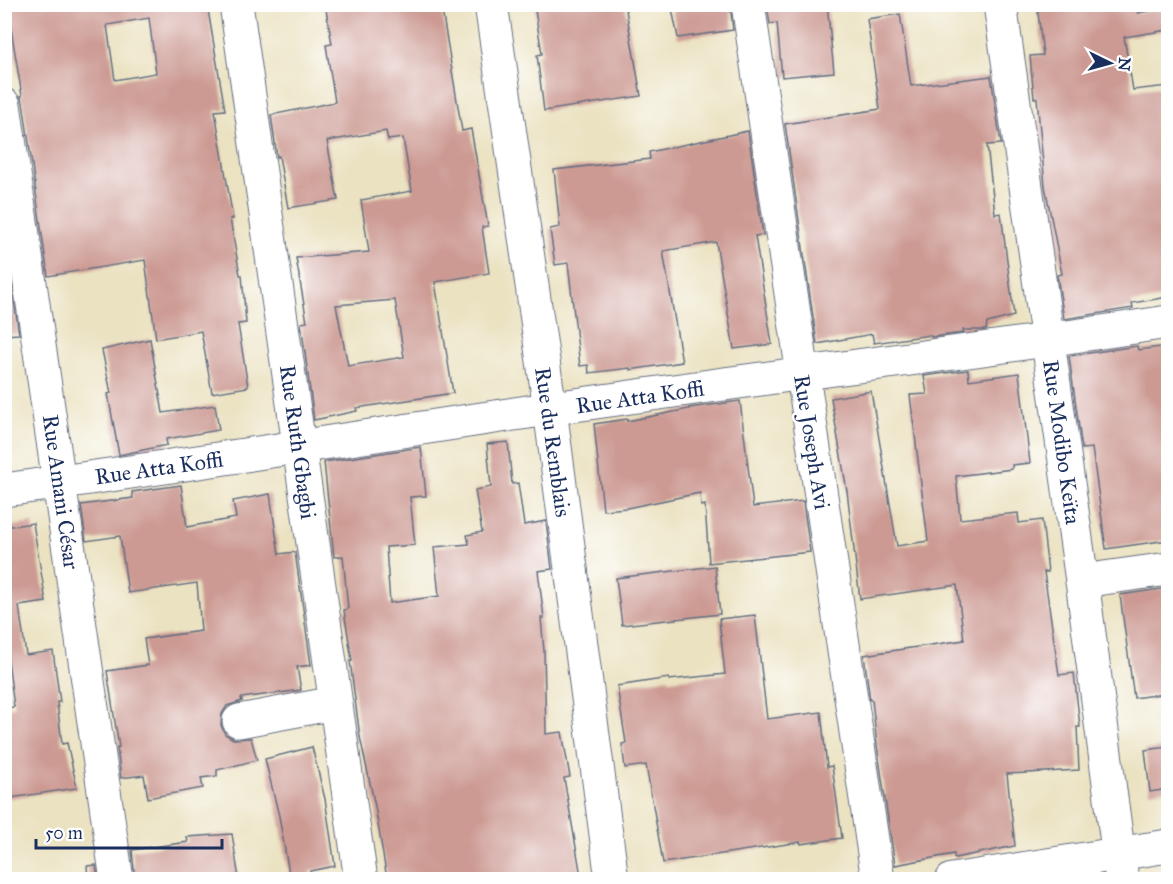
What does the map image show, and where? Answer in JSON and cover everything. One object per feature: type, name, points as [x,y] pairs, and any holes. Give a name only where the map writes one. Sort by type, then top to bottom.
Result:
[{"type":"street","name":"Rue Ruth Gbagbi","points":[[236,4],[360,879]]},
{"type":"street","name":"Rue du Remblais","points":[[491,4],[550,409],[612,879]]},
{"type":"street","name":"Rue Joseph Avi","points":[[748,4],[878,879]]},
{"type":"street","name":"Rue Modibo Keïta","points":[[1000,4],[1120,867]]},
{"type":"street","name":"Rue Amani César","points":[[4,105],[117,879]]},
{"type":"street","name":"Rue Atta Koffi","points":[[4,490],[550,409],[1047,341],[1168,322]]},
{"type":"street","points":[[1082,581],[1168,569]]},
{"type":"street","points":[[238,722],[335,703]]},
{"type":"street","points":[[952,879],[1120,867],[1168,846]]},
{"type":"building","points":[[7,4],[207,4],[225,110],[215,111],[233,219],[230,219],[240,275],[242,275],[246,323],[238,324],[248,387],[212,393],[201,331],[156,339],[145,260],[48,276],[23,102],[20,96],[22,96]],"holes":[[[149,18],[156,73],[115,80],[107,25]]]},
{"type":"building","points":[[325,4],[441,4],[462,131],[471,129],[488,226],[482,227],[489,273],[435,282],[453,393],[356,408],[357,411],[314,420],[301,323],[307,322],[296,258],[369,252],[361,200],[412,191],[403,138],[388,140],[386,131],[327,141],[338,200],[288,208],[271,115],[335,102],[326,45],[332,44]],"holes":[[[395,300],[404,357],[348,366],[336,305]]]},
{"type":"building","points":[[534,4],[625,4],[641,96],[544,111],[537,55],[542,54]]},
{"type":"building","points":[[671,4],[730,4],[733,30],[678,38]]},
{"type":"building","points":[[767,4],[827,4],[834,72],[782,77],[777,23],[770,24]]},
{"type":"building","points":[[1037,4],[1136,4],[1138,13],[1168,8],[1168,30],[1124,37],[1133,90],[1168,86],[1168,297],[1132,303],[1133,308],[1064,319],[1057,275],[1062,274],[1045,186],[1037,98],[1034,98],[1030,56],[1043,55]]},
{"type":"building","points":[[900,14],[911,86],[991,76],[1001,144],[987,145],[995,214],[1001,213],[1014,316],[987,323],[986,330],[963,330],[964,333],[874,343],[872,334],[817,344],[785,124],[880,109],[867,19]]},
{"type":"building","points":[[748,131],[763,235],[755,236],[772,344],[734,349],[716,242],[663,251],[682,362],[630,370],[630,368],[589,373],[588,365],[580,366],[568,263],[555,265],[550,229],[560,227],[554,170],[650,159],[649,152]]},
{"type":"building","points":[[4,255],[7,255],[19,334],[4,335]]},
{"type":"building","points":[[150,339],[163,413],[215,405],[219,430],[166,439],[167,445],[119,455],[108,394],[111,393],[102,350]]},
{"type":"building","points":[[1137,346],[1138,350],[1168,346],[1168,540],[1106,549],[1092,448],[1082,449],[1069,356]]},
{"type":"building","points":[[968,370],[969,380],[1019,373],[1030,463],[1012,465],[1012,469],[956,476],[960,519],[1018,513],[1019,523],[1042,520],[1048,572],[1044,572],[1059,675],[1074,673],[1080,727],[1077,727],[1079,770],[1007,774],[1015,846],[954,858],[954,854],[895,865],[864,655],[964,640],[957,585],[860,599],[847,491],[831,398],[871,391],[897,546],[928,541],[910,395],[927,394],[924,376]]},
{"type":"building","points":[[740,401],[753,507],[803,501],[810,552],[709,563],[705,505],[701,506],[700,493],[627,508],[603,510],[594,424],[627,419],[627,421],[689,408]]},
{"type":"building","points":[[508,442],[512,484],[518,483],[524,525],[546,521],[552,569],[538,571],[544,618],[541,618],[546,734],[562,732],[570,777],[564,778],[581,876],[560,879],[387,879],[375,806],[360,737],[344,610],[348,609],[343,556],[334,557],[324,462],[421,447],[426,496],[410,497],[415,545],[386,547],[390,603],[439,596],[434,547],[469,544],[467,535],[482,532],[475,490],[491,487],[487,444]]},
{"type":"building","points":[[181,485],[187,527],[236,518],[233,501],[270,494],[279,554],[295,552],[311,665],[297,667],[301,690],[241,698],[242,701],[227,706],[222,714],[221,725],[225,734],[233,739],[251,738],[257,760],[217,770],[217,776],[201,778],[203,788],[148,798],[144,775],[121,778],[117,747],[119,747],[107,671],[148,665],[144,639],[201,631],[197,583],[128,593],[120,536],[86,541],[81,505],[133,498],[132,492]]},
{"type":"building","points":[[33,523],[46,602],[19,606],[26,655],[53,651],[60,702],[57,702],[62,744],[67,743],[77,788],[4,799],[4,708],[14,707],[7,652],[4,652],[4,589],[10,588],[4,554],[4,527]]},
{"type":"building","points":[[715,566],[720,614],[622,625],[616,578]]},
{"type":"building","points":[[1168,588],[1168,693],[1134,698],[1120,595]]},
{"type":"building","points":[[755,615],[767,719],[821,712],[827,767],[832,766],[842,838],[801,844],[800,842],[663,863],[646,765],[625,768],[622,744],[626,743],[617,686],[669,678],[669,680],[725,674],[719,619]]},
{"type":"building","points":[[312,747],[325,799],[335,866],[310,871],[311,877],[290,879],[279,816],[265,759]]},
{"type":"building","points":[[1168,747],[1168,789],[1150,792],[1145,750]]},
{"type":"building","points":[[232,834],[239,879],[135,879],[132,850],[188,842],[187,837]]},
{"type":"building","points":[[96,865],[98,879],[88,879],[87,866]]}]
